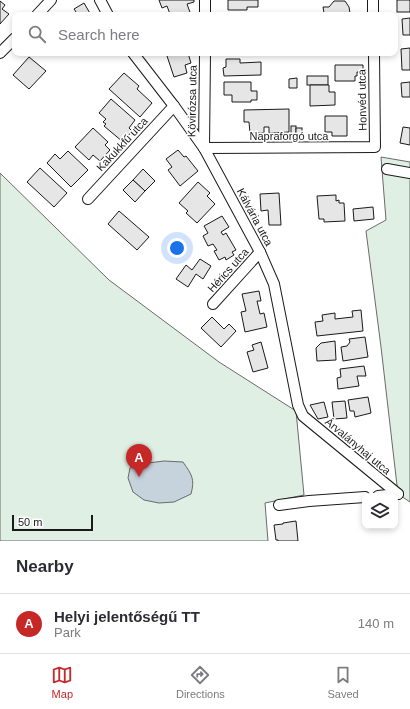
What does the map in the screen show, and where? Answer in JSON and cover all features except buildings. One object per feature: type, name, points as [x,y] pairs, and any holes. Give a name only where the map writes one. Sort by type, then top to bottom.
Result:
[{"type":"street","points":[[40,12],[51,0]]},
{"type":"street","points":[[100,0],[106,12]]},
{"type":"street","points":[[205,0],[205,12]]},
{"type":"street","points":[[373,0],[373,12]]},
{"type":"street","points":[[0,53],[12,41]]},
{"type":"street","name":"Kálvária utca","points":[[135,56],[204,148],[260,252],[274,284],[298,405],[303,416]]},
{"type":"street","name":"Kövirózsa utca","points":[[204,56],[204,148]]},
{"type":"street","name":"Honvéd utca","points":[[374,56],[375,147]]},
{"type":"street","name":"Kakukkfű utca","points":[[88,200],[174,106]]},
{"type":"street","name":"Napraforgó utca","points":[[204,148],[375,147]]},
{"type":"street","points":[[387,170],[410,173]]},
{"type":"street","name":"Hérics utca","points":[[213,304],[260,252]]},
{"type":"street","name":"Árvalányhaj utca","points":[[303,416],[397,493]]},
{"type":"street","points":[[279,505],[362,497]]},
{"type":"green space","points":[[381,157],[410,162],[410,502],[398,494],[366,231],[386,220]]},
{"type":"green space","points":[[0,173],[109,280],[219,362],[296,411],[304,495],[265,503],[268,541],[0,541]]},
{"type":"shaded area","points":[[164,461],[183,462],[189,470],[193,481],[191,494],[174,502],[159,503],[144,500],[133,492],[128,478],[130,468],[140,464]]},
{"type":"place","name":"Helyi jelentőségű TT","points":[[139,477]]}]
